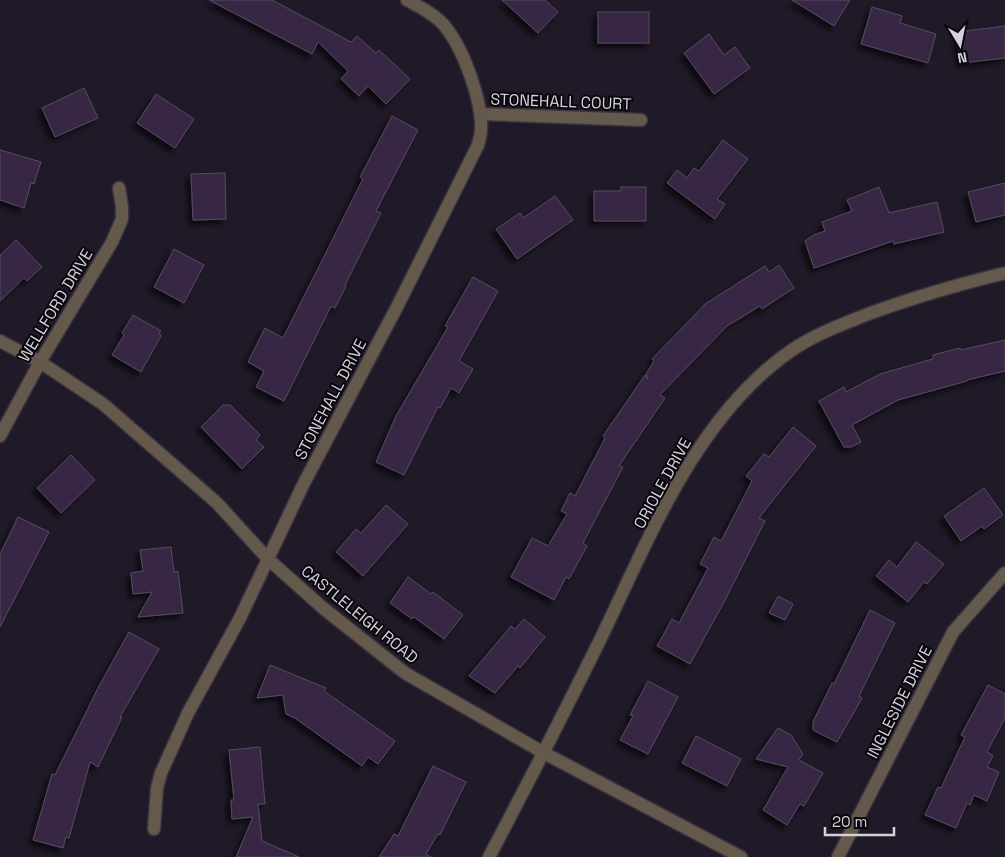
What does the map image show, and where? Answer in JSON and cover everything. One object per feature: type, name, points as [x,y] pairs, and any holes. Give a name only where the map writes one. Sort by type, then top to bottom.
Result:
[{"type":"street","name":"STONEHALL DRIVE","points":[[154,829],[157,788],[161,773],[188,713],[240,618],[303,485],[398,306],[478,145],[482,130],[471,77],[447,28],[425,10],[407,0]]},
{"type":"street","name":"STONEHALL COURT","points":[[480,114],[641,120]]},
{"type":"street","name":"WELLFORD DRIVE","points":[[0,436],[40,362],[112,242],[122,219],[119,188]]},
{"type":"street","name":"ORIOLE DRIVE","points":[[489,857],[544,753],[690,460],[724,413],[758,377],[791,351],[815,336],[906,299],[1005,273]]},
{"type":"street","name":"CASTLELEIGH ROAD","points":[[0,341],[40,362],[103,404],[217,503],[268,559],[323,608],[405,673],[544,753],[740,857]]},
{"type":"street","name":"INGLESIDE DRIVE","points":[[838,857],[953,632],[1005,573]]},
{"type":"building","points":[[209,0],[272,0],[351,42],[357,36],[376,53],[379,50],[410,79],[386,104],[368,86],[359,96],[341,79],[348,71],[318,42],[312,54]]},
{"type":"building","points":[[502,0],[545,0],[558,12],[538,33]]},
{"type":"building","points":[[792,0],[850,0],[834,26]]},
{"type":"building","points":[[872,7],[902,16],[900,23],[936,34],[928,63],[861,44]]},
{"type":"building","points":[[598,12],[649,12],[649,43],[598,43]]},
{"type":"building","points":[[1005,26],[1005,58],[961,63],[957,32]]},
{"type":"building","points":[[709,34],[724,55],[735,47],[750,68],[714,94],[684,53]]},
{"type":"building","points":[[84,88],[98,118],[55,137],[42,108]]},
{"type":"building","points":[[156,94],[194,119],[175,148],[137,123]]},
{"type":"building","points":[[392,116],[418,130],[376,211],[381,213],[346,286],[335,308],[331,306],[284,401],[256,387],[264,371],[248,362],[265,328],[283,338],[363,179],[360,177]]},
{"type":"building","points":[[723,140],[748,159],[717,199],[725,204],[715,219],[667,183],[677,170],[687,178],[694,168],[699,171]]},
{"type":"building","points":[[0,150],[41,162],[34,184],[31,183],[24,208],[0,200]]},
{"type":"building","points":[[225,173],[226,219],[193,220],[191,174]]},
{"type":"building","points":[[1005,183],[1005,215],[976,222],[968,192]]},
{"type":"building","points":[[621,187],[646,187],[646,221],[594,221],[594,191],[621,191]]},
{"type":"building","points":[[879,187],[889,213],[937,202],[944,232],[894,244],[893,241],[814,268],[805,241],[825,231],[822,222],[852,211],[847,200]]},
{"type":"building","points":[[555,196],[573,220],[517,259],[496,229],[520,213],[523,218]]},
{"type":"building","points":[[16,240],[42,267],[27,281],[24,278],[0,301],[0,255]]},
{"type":"building","points":[[174,249],[204,265],[184,303],[154,287]]},
{"type":"building","points":[[779,265],[794,288],[762,309],[760,306],[727,326],[660,395],[665,398],[619,466],[623,467],[583,543],[587,546],[569,579],[566,577],[554,600],[511,577],[532,538],[548,546],[567,514],[561,511],[570,493],[575,496],[605,438],[603,436],[645,375],[648,379],[646,374],[654,361],[652,359],[705,304],[765,266],[769,272]]},
{"type":"building","points":[[473,277],[498,291],[459,361],[473,369],[459,393],[451,388],[440,408],[438,407],[404,475],[376,462],[396,416],[448,327],[445,326]]},
{"type":"building","points":[[133,315],[161,331],[159,333],[161,336],[141,372],[112,355]]},
{"type":"building","points":[[1005,340],[1005,371],[898,400],[852,425],[861,442],[851,447],[844,447],[819,401],[844,387],[846,392],[880,374],[933,359],[933,355]]},
{"type":"building","points":[[223,405],[230,405],[260,435],[256,440],[264,447],[242,469],[201,427]]},
{"type":"building","points":[[793,427],[816,446],[759,518],[765,521],[690,664],[657,646],[672,619],[679,623],[708,568],[700,564],[714,537],[721,541],[752,481],[746,476],[764,454],[769,457]]},
{"type":"building","points":[[71,455],[95,480],[61,513],[37,488]]},
{"type":"building","points":[[984,488],[1003,515],[984,529],[982,526],[961,541],[944,516]]},
{"type":"building","points":[[386,505],[408,524],[363,576],[336,552],[356,529],[361,533]]},
{"type":"building","points":[[18,517],[49,532],[0,627],[0,554]]},
{"type":"building","points":[[916,542],[944,564],[927,584],[924,582],[908,602],[876,576],[889,560],[897,567]]},
{"type":"building","points":[[171,547],[174,572],[178,571],[183,613],[138,617],[152,592],[133,594],[131,573],[143,571],[140,550]]},
{"type":"building","points":[[408,577],[431,594],[433,592],[463,615],[444,639],[414,617],[412,619],[390,603]]},
{"type":"building","points":[[778,596],[793,604],[785,620],[769,613]]},
{"type":"building","points":[[870,610],[895,623],[859,696],[862,698],[837,742],[813,730],[813,722]]},
{"type":"building","points":[[524,619],[545,637],[520,668],[518,666],[495,693],[469,676],[511,626],[515,629]]},
{"type":"building","points":[[129,632],[159,649],[120,717],[122,717],[98,767],[90,762],[69,838],[66,837],[63,848],[33,840],[52,774],[55,775],[99,686]]},
{"type":"building","points":[[270,665],[326,688],[324,691],[395,741],[378,764],[368,757],[362,766],[295,718],[286,714],[283,695],[257,698]]},
{"type":"building","points":[[648,681],[678,697],[648,754],[620,740],[633,716],[630,715]]},
{"type":"building","points":[[988,685],[1005,694],[1005,718],[987,752],[993,756],[987,767],[999,772],[987,801],[974,795],[970,805],[967,803],[956,828],[925,815],[938,787],[941,788],[965,737],[961,735]]},
{"type":"building","points":[[778,728],[791,735],[803,754],[799,760],[823,773],[804,806],[800,804],[787,825],[763,810],[788,767],[756,759]]},
{"type":"building","points":[[696,736],[741,759],[727,786],[682,763]]},
{"type":"building","points":[[260,747],[265,804],[258,804],[262,841],[299,857],[236,857],[253,817],[232,819],[231,800],[234,800],[229,750]]},
{"type":"building","points":[[433,766],[466,782],[440,835],[438,834],[426,854],[431,857],[379,857],[394,834],[398,836]]}]
